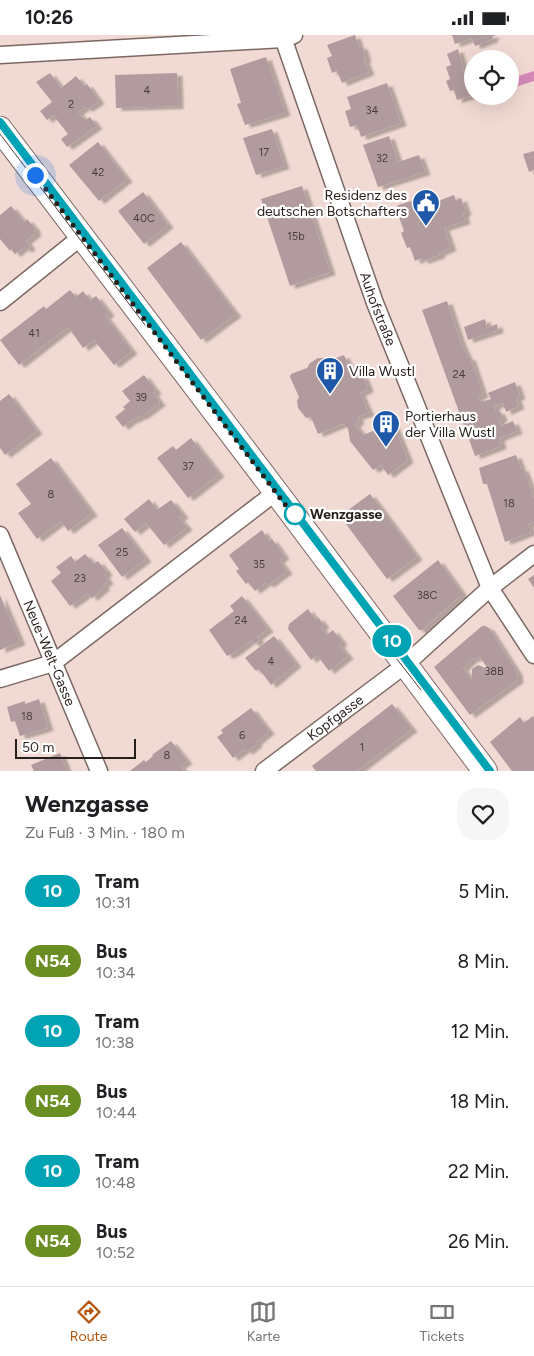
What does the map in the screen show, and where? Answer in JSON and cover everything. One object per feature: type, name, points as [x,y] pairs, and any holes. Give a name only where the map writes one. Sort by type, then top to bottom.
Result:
[{"type":"main road","points":[[0,129],[485,771]]},
{"type":"street","points":[[0,55],[287,36]]},
{"type":"street","name":"Auhofstraße","points":[[287,36],[375,303],[490,588],[534,655]]},
{"type":"street","points":[[0,302],[81,237]]},
{"type":"street","points":[[0,679],[53,663],[276,492]]},
{"type":"street","name":"Neue-Welt-Gasse","points":[[0,535],[99,771]]},
{"type":"street","name":"Kopfgasse","points":[[264,771],[406,665],[490,588],[534,554]]},
{"type":"shaded area","points":[[534,71],[534,81],[519,86],[519,76]]},
{"type":"building","points":[[355,35],[359,47],[362,46],[366,59],[364,60],[369,72],[342,83],[337,71],[332,73],[327,58],[332,56],[327,45]]},
{"type":"building","points":[[452,35],[496,35],[492,37],[493,39],[475,46],[472,38],[455,44]]},
{"type":"building","points":[[458,49],[464,72],[464,98],[457,100],[454,90],[450,91],[446,81],[450,79],[446,67],[451,65],[447,54]]},
{"type":"building","points":[[266,57],[285,113],[245,125],[237,104],[241,103],[230,69]]},
{"type":"building","points":[[50,73],[61,88],[76,76],[84,86],[87,84],[99,101],[87,109],[85,107],[78,112],[85,120],[90,117],[97,126],[67,147],[61,139],[68,134],[53,115],[47,120],[40,111],[52,102],[36,82]]},
{"type":"building","points":[[177,73],[178,106],[116,108],[115,75]]},
{"type":"building","points":[[387,83],[401,123],[361,137],[357,125],[350,127],[345,111],[351,109],[347,97]]},
{"type":"building","points":[[272,129],[284,166],[256,175],[243,138]]},
{"type":"building","points":[[389,136],[398,162],[419,155],[425,172],[378,187],[363,145]]},
{"type":"building","points":[[98,142],[127,179],[99,201],[69,165]]},
{"type":"building","points":[[534,151],[534,170],[529,172],[523,154]]},
{"type":"building","points":[[302,186],[330,272],[290,286],[261,199]]},
{"type":"building","points":[[143,192],[168,225],[144,244],[118,211]]},
{"type":"building","name":"Residenz des deutschen Botschafters","points":[[454,195],[456,201],[461,198],[466,212],[463,214],[465,221],[444,228],[451,248],[439,253],[440,255],[423,261],[422,258],[415,261],[410,247],[407,248],[401,233],[404,231],[396,209],[398,205],[418,199],[425,208]]},
{"type":"building","points":[[11,206],[24,222],[27,219],[36,230],[34,231],[36,233],[26,241],[30,247],[26,250],[24,247],[15,254],[0,239],[0,215]]},
{"type":"building","points":[[181,242],[236,314],[201,340],[147,268]]},
{"type":"building","points":[[70,290],[76,297],[83,291],[90,300],[96,296],[109,313],[105,316],[132,351],[114,365],[94,340],[83,348],[68,327],[19,365],[0,340],[44,306],[46,309]]},
{"type":"building","points":[[447,301],[461,343],[468,358],[470,357],[483,395],[478,396],[481,402],[491,399],[488,393],[515,382],[520,396],[516,398],[519,406],[506,412],[503,403],[494,406],[496,411],[500,412],[502,418],[499,421],[501,426],[513,421],[517,431],[499,438],[501,446],[475,456],[422,310]]},
{"type":"building","points":[[485,319],[487,328],[497,324],[498,330],[468,340],[464,327]]},
{"type":"building","name":"Villa Wustl","points":[[344,355],[354,378],[360,375],[363,376],[368,388],[360,393],[369,413],[357,417],[359,420],[355,425],[363,435],[393,423],[408,460],[388,475],[381,465],[373,470],[350,441],[348,428],[342,424],[318,434],[311,417],[306,418],[298,408],[297,401],[299,397],[290,377],[291,374],[307,368],[310,363],[318,358],[327,358],[328,361]]},
{"type":"building","points":[[144,375],[156,391],[153,393],[160,403],[123,427],[115,417],[125,409],[123,407],[130,401],[122,391]]},
{"type":"building","points":[[9,394],[37,431],[5,455],[0,448],[0,401]]},
{"type":"building","points":[[191,438],[219,474],[188,498],[157,458],[173,446],[176,450]]},
{"type":"building","points":[[516,455],[534,498],[534,522],[528,524],[531,532],[505,542],[487,484],[483,484],[479,468]]},
{"type":"building","points":[[51,458],[92,513],[68,531],[61,521],[37,539],[18,513],[31,504],[16,484]]},
{"type":"building","points":[[370,494],[417,557],[387,579],[340,516]]},
{"type":"building","points":[[149,499],[157,510],[171,500],[183,515],[179,518],[187,527],[164,545],[146,523],[135,532],[124,519]]},
{"type":"building","points":[[122,528],[146,559],[122,577],[98,545]]},
{"type":"building","points":[[262,530],[269,541],[272,539],[284,556],[279,560],[287,571],[268,585],[266,582],[255,591],[248,582],[246,584],[236,571],[239,569],[229,555]]},
{"type":"building","points":[[85,554],[94,564],[98,561],[107,572],[104,575],[108,581],[103,585],[105,587],[92,598],[88,593],[70,606],[51,581],[61,573],[56,567],[71,556],[75,562]]},
{"type":"building","points":[[438,560],[461,592],[461,595],[422,630],[419,630],[393,596]]},
{"type":"building","points":[[534,575],[534,588],[528,579]]},
{"type":"building","points":[[0,595],[20,642],[0,650]]},
{"type":"building","points":[[242,596],[268,629],[257,637],[259,640],[254,644],[251,640],[227,656],[209,630],[234,611],[230,606]]},
{"type":"building","points":[[308,609],[316,620],[318,617],[324,625],[321,627],[327,635],[333,630],[342,642],[339,645],[348,656],[329,671],[317,655],[311,660],[288,629],[289,624]]},
{"type":"building","points":[[482,626],[485,626],[489,628],[517,672],[518,680],[470,715],[434,667]],"holes":[[[480,657],[488,669],[478,665],[472,669],[472,680],[463,668],[472,659]]]},
{"type":"building","points":[[274,636],[296,664],[271,685],[259,669],[256,671],[245,658]]},
{"type":"building","points":[[39,699],[48,728],[20,736],[15,721],[11,722],[7,707]]},
{"type":"building","points":[[392,704],[412,729],[357,771],[316,771],[312,766]]},
{"type":"building","points":[[251,708],[269,731],[247,752],[245,749],[233,758],[217,737],[223,733],[221,730]]},
{"type":"building","points":[[533,716],[534,771],[512,771],[490,742],[520,717],[524,723]]},
{"type":"building","points":[[171,741],[187,761],[180,766],[184,771],[130,771],[144,760],[146,762],[152,755]]},
{"type":"building","points":[[60,753],[67,771],[34,771],[31,765]]},
{"type":"tram line","points":[[0,122],[490,771]]},
{"type":"tram line","name":"10","points":[[0,122],[490,771]]},
{"type":"tram line","points":[[0,134],[145,325]]},
{"type":"tram line","points":[[389,649],[421,690]]},
{"type":"place","name":"Residenz des deutschen Botschafters","points":[[426,227]]},
{"type":"place","name":"Villa Wustl","points":[[330,395]]},
{"type":"place","name":"Portierhaus der Villa Wustl","points":[[386,448]]},
{"type":"place","name":"Wenzgasse","points":[[295,514]]},
{"type":"route","points":[[35,175],[293,515],[295,514]]}]
